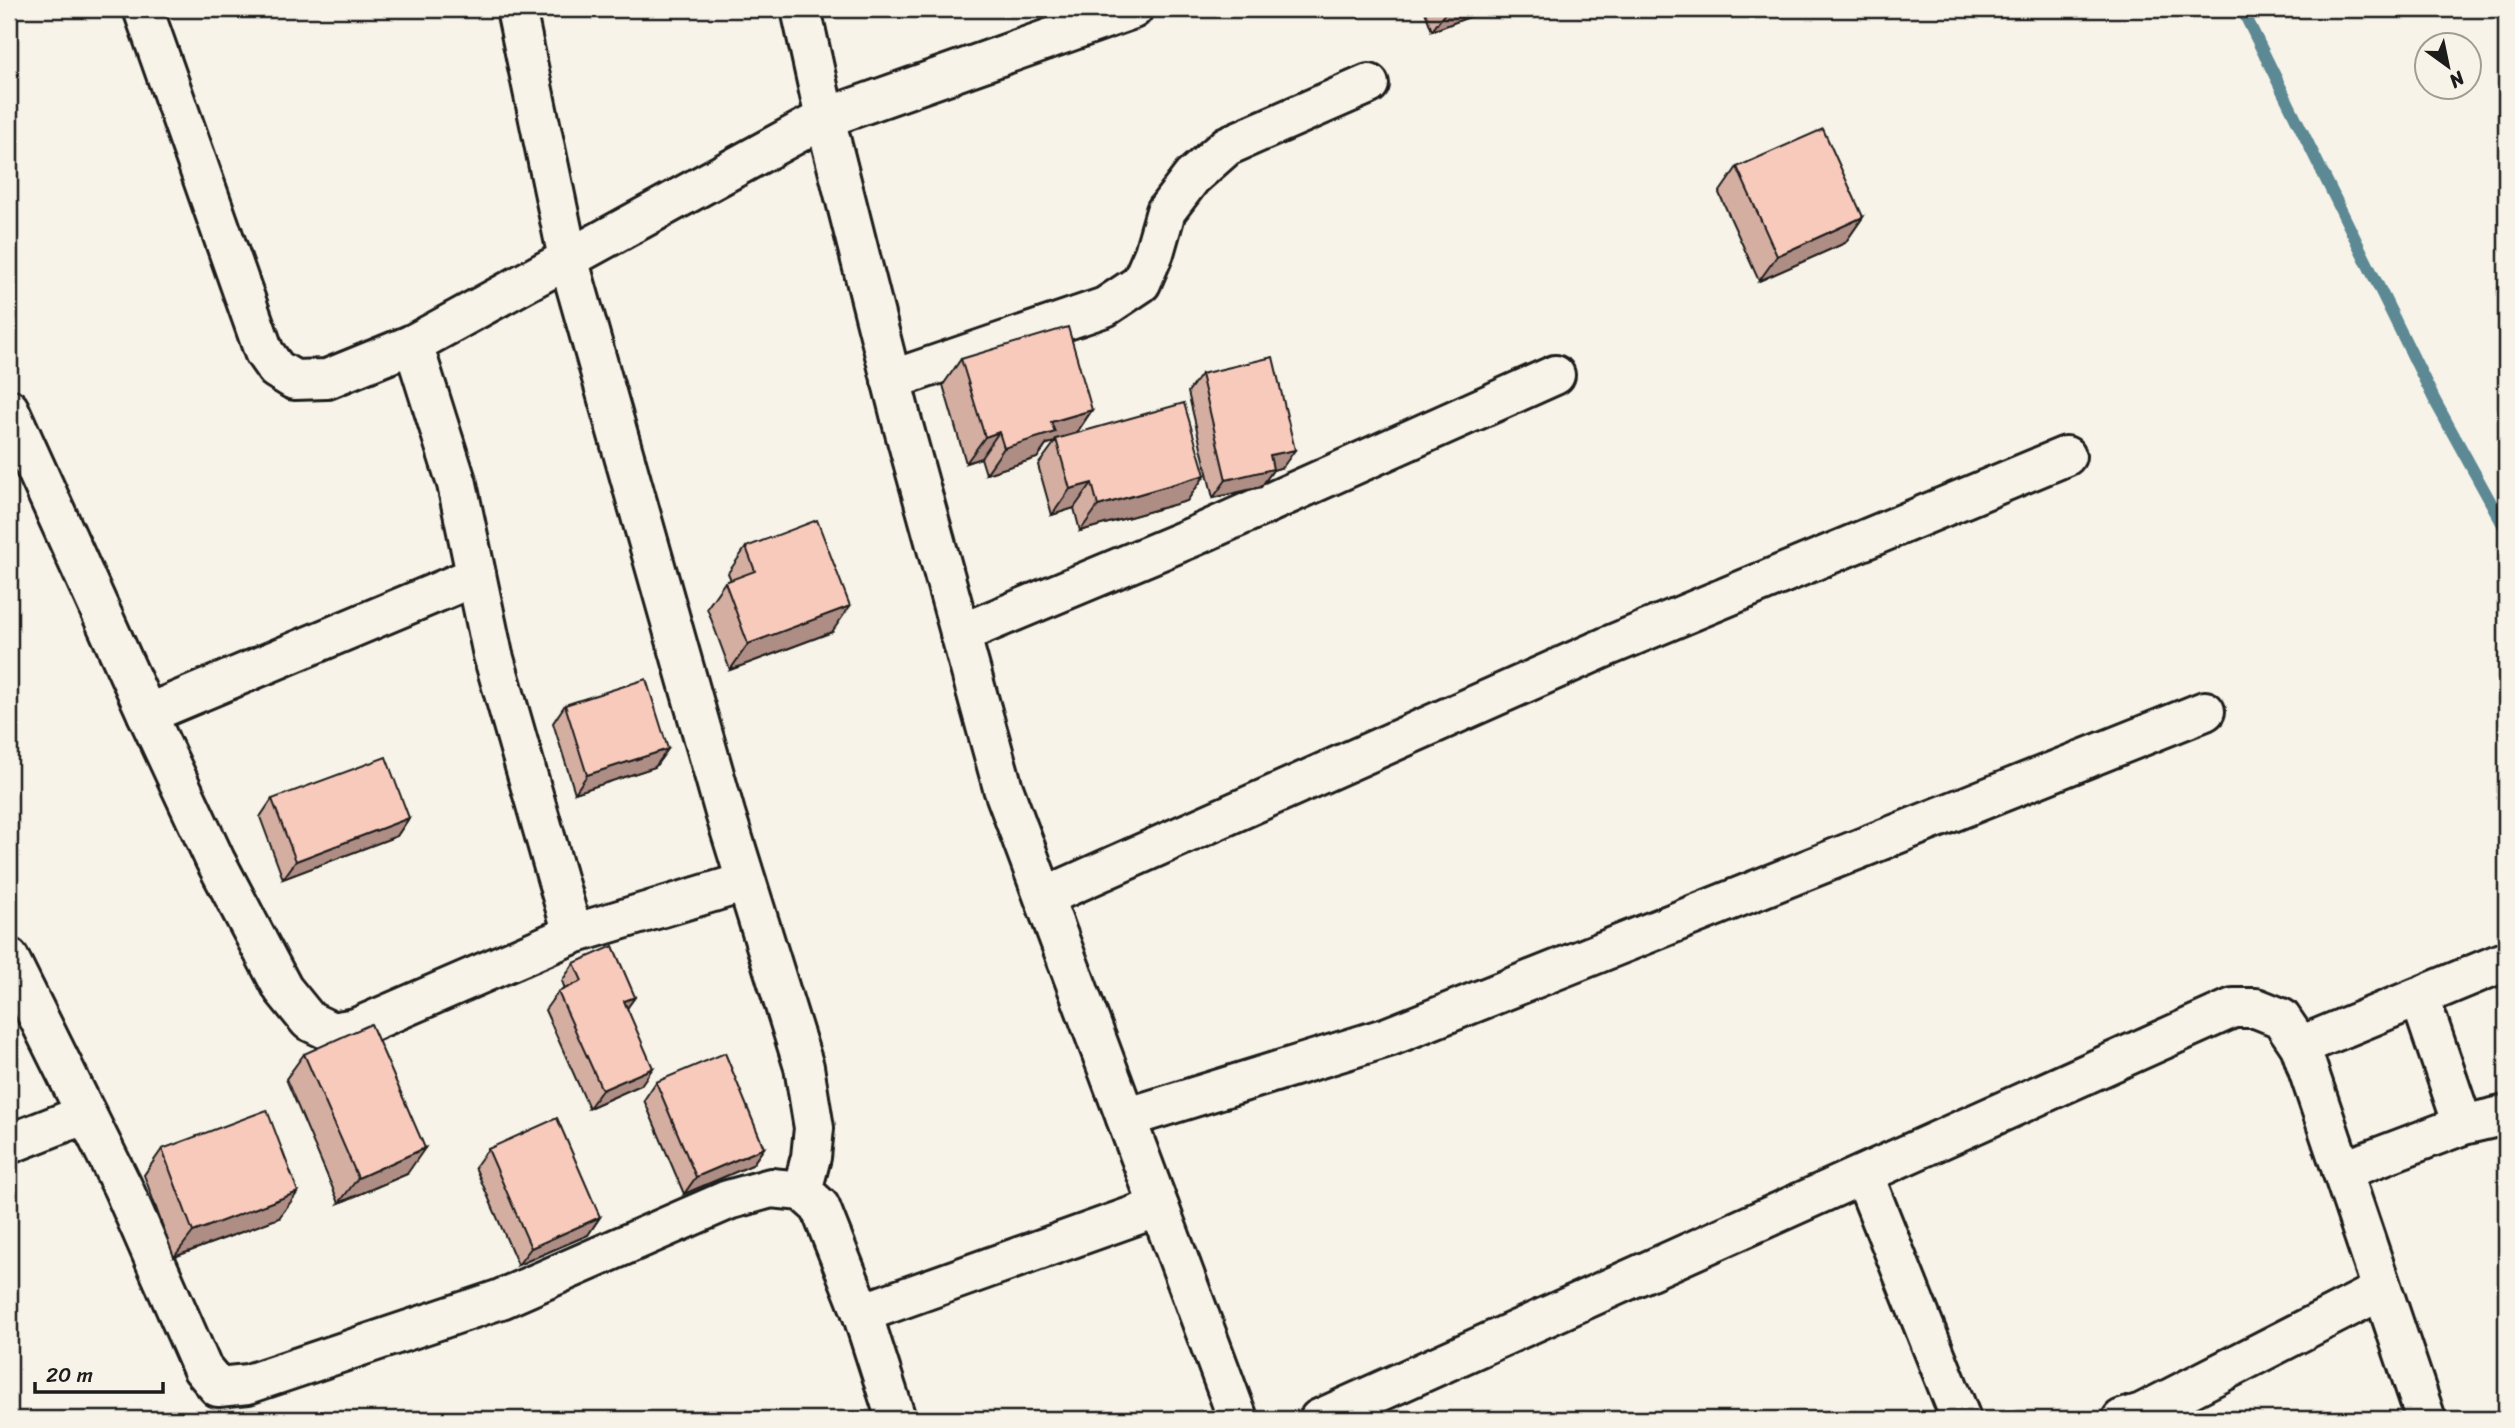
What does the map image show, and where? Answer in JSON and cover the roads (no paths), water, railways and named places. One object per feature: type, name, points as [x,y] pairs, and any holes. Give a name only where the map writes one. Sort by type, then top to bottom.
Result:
[{"type":"street","points":[[143,9],[264,352],[276,369],[294,380],[327,379],[413,344],[825,118],[1133,9]]},
{"type":"street","points":[[516,9],[568,258],[746,883],[804,1068],[814,1128],[811,1157],[802,1191]]},
{"type":"street","points":[[801,9],[825,118],[891,380],[1003,788],[1238,1419]]},
{"type":"street","points":[[891,380],[1105,307],[1141,283],[1154,253],[1166,211],[1192,177],[1227,146],[1369,84]]},
{"type":"street","points":[[413,344],[457,484],[494,655],[573,934]]},
{"type":"street","points":[[960,634],[1195,536],[1555,375]]},
{"type":"street","points":[[9,409],[215,860],[283,989],[310,1021],[332,1032],[356,1028],[573,934],[746,883]]},
{"type":"street","points":[[1044,897],[1606,647],[2066,456]]},
{"type":"street","points":[[147,714],[476,576]]},
{"type":"street","points":[[1126,1118],[1388,1037],[2204,711]]},
{"type":"street","points":[[9,958],[123,1188],[202,1368],[218,1387],[248,1384],[501,1299],[728,1200],[771,1188],[802,1191],[820,1207],[862,1313],[896,1419]]},
{"type":"street","points":[[2300,1046],[2506,961]]},
{"type":"street","points":[[2420,998],[2463,1125]]},
{"type":"street","points":[[1319,1419],[2233,1008],[2256,1007],[2281,1018],[2300,1046],[2426,1419]]},
{"type":"street","points":[[9,1143],[86,1114]]},
{"type":"street","points":[[2342,1171],[2463,1125],[2506,1115]]},
{"type":"street","points":[[1864,1176],[1961,1419]]},
{"type":"street","points":[[862,1313],[1159,1207]]},
{"type":"street","points":[[2136,1417],[2382,1290]]},
{"type":"waterway","points":[[2242,9],[2435,401],[2506,530]]}]
